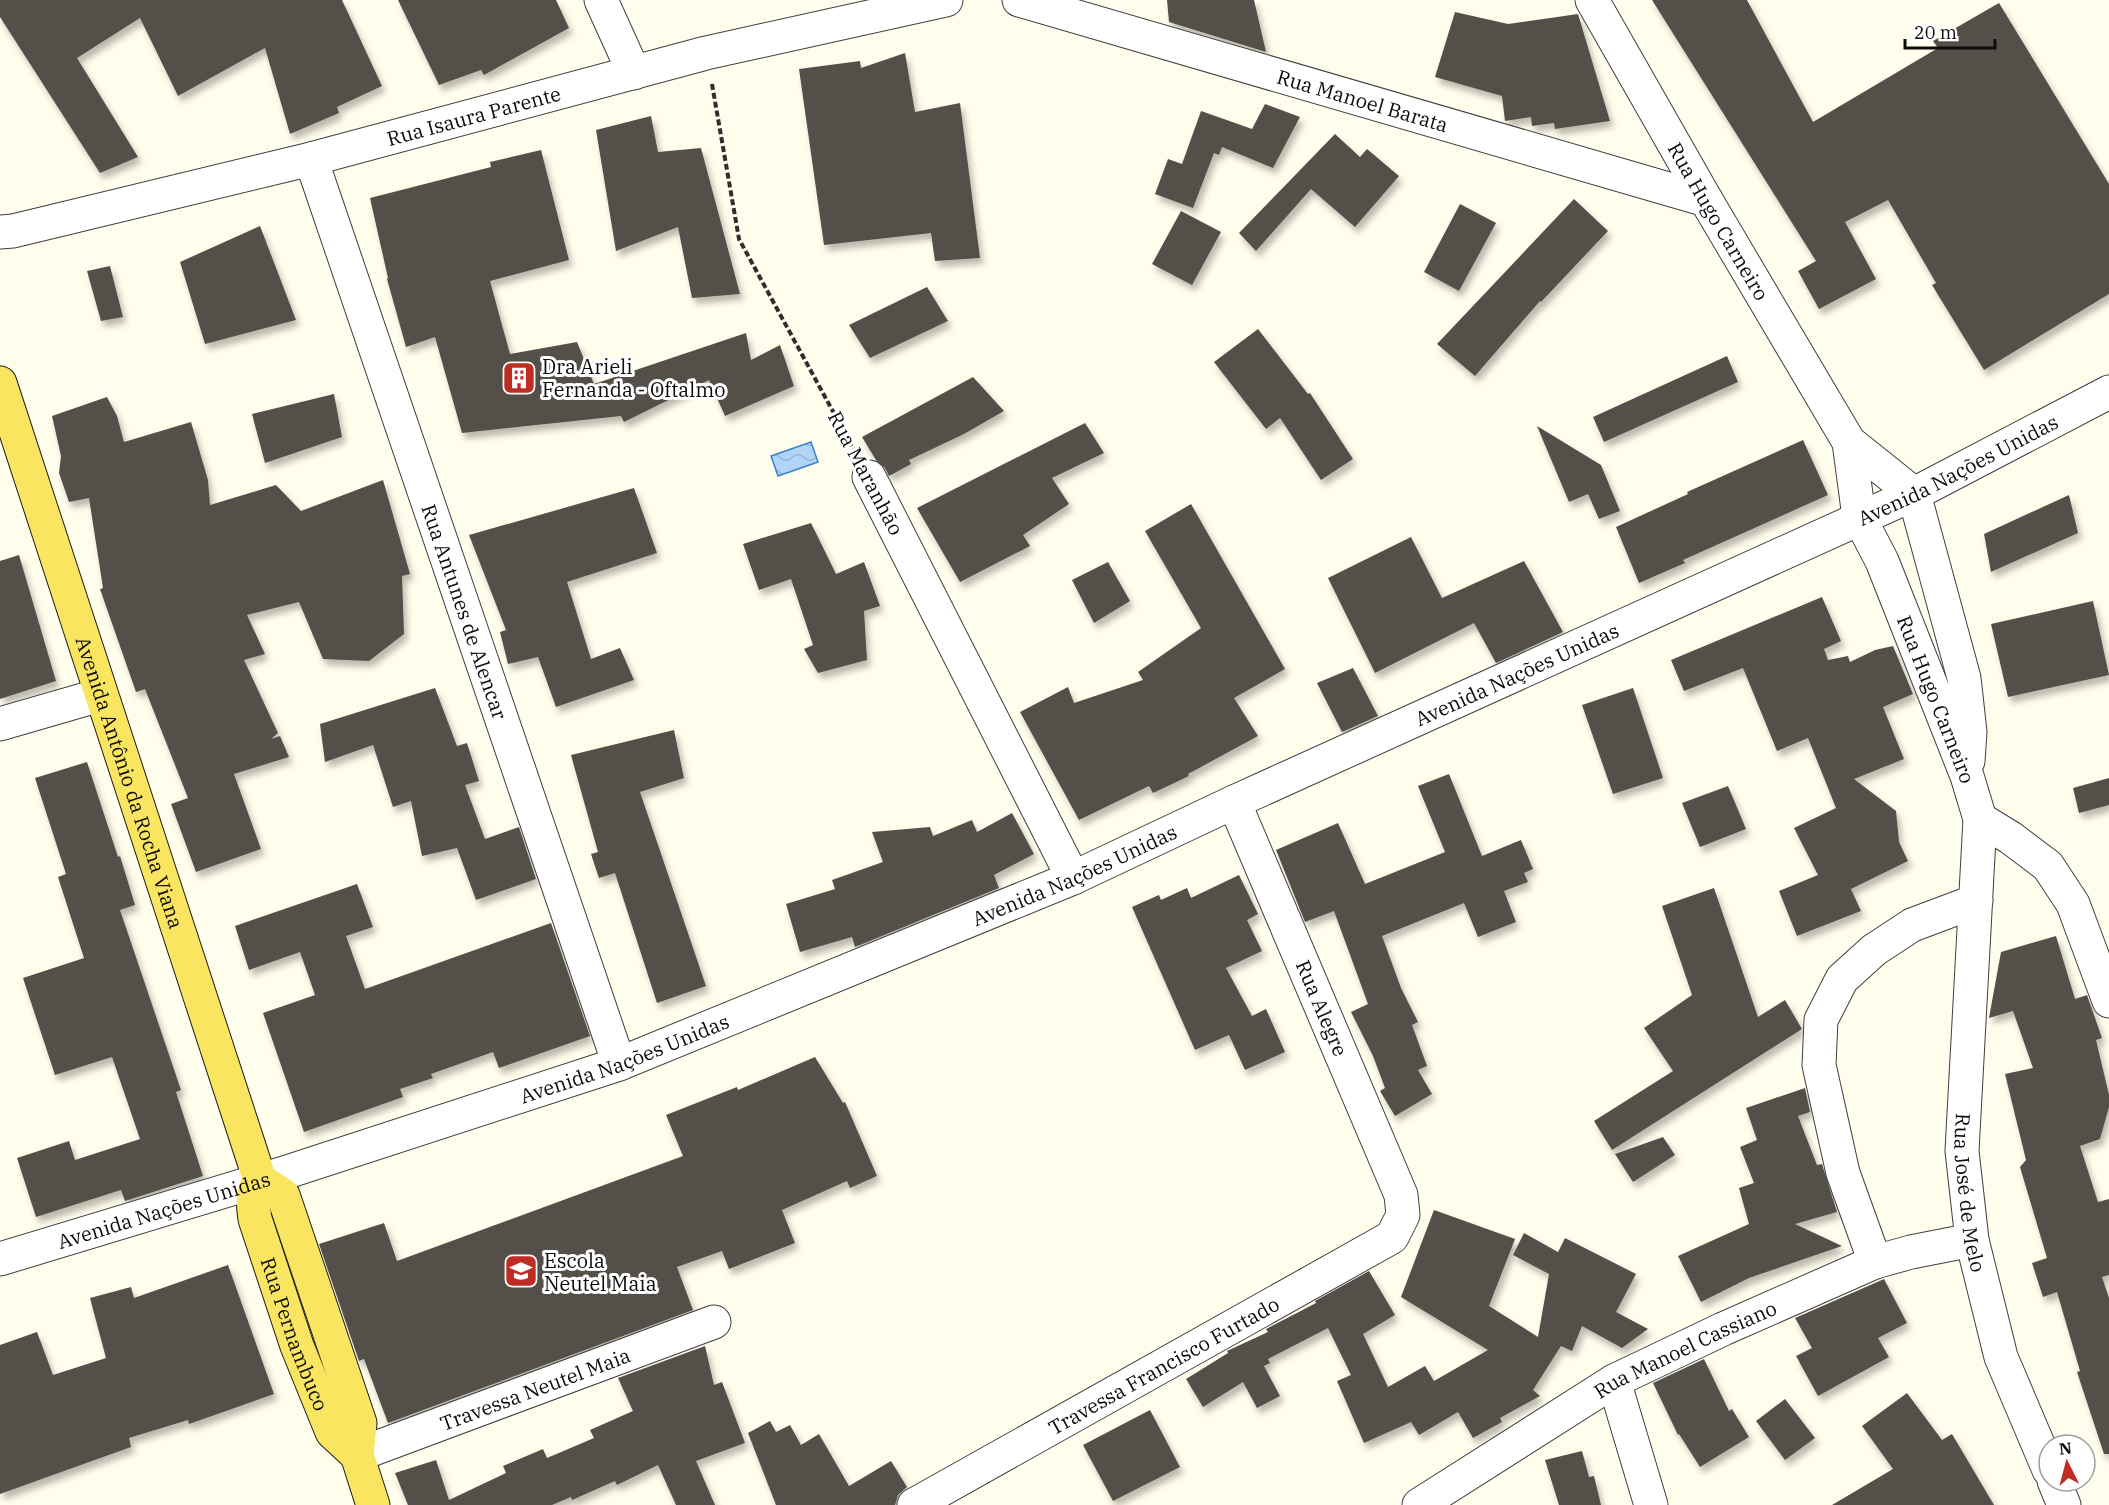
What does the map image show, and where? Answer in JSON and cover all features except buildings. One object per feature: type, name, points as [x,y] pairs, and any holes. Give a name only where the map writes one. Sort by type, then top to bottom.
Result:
[{"type":"main road","name":"Avenida Antônio da Rocha Viana","points":[[0,383],[100,695],[265,1192]]},
{"type":"main road","name":"Rua Pernambuco","points":[[265,1192],[255,1219],[297,1346],[332,1432],[357,1455],[373,1505]]},
{"type":"street","points":[[601,0],[634,73]]},
{"type":"street","name":"Rua Isaura Parente","points":[[0,232],[13,231],[311,159],[706,53],[946,0]]},
{"type":"street","name":"Rua Manoel Barata","points":[[1019,0],[1706,200]]},
{"type":"street","name":"Rua Hugo Carneiro","points":[[1592,0],[1706,200],[1849,442],[1914,494],[1964,678],[1970,732],[1966,776]]},
{"type":"street","name":"Rua Antunes de Alencar","points":[[311,159],[619,1064]]},
{"type":"street","name":"Avenida Nações Unidas","points":[[0,1259],[265,1192],[619,1064],[1073,878],[1234,802],[1914,494],[2109,392]]},
{"type":"street","name":"Rua Hugo Carneiro","points":[[1849,442],[1859,518],[1882,561],[1966,776]]},
{"type":"street","name":"Rua Maranhão","points":[[869,477],[1073,878]]},
{"type":"street","points":[[0,724],[100,695]]},
{"type":"street","name":"Rua José de Melo","points":[[1966,776],[1980,819],[1962,1151],[1972,1240],[2001,1357],[2037,1442]]},
{"type":"street","name":"Rua Alegre","points":[[1234,802],[1401,1195],[1403,1215]]},
{"type":"street","points":[[1980,819],[2011,838],[2048,866],[2073,904],[2109,1001]]},
{"type":"street","points":[[1875,1262],[1843,1173],[1819,1065],[1821,1020],[1842,979],[1874,950],[1911,925],[1976,901]]},
{"type":"street","name":"Travessa Francisco Furtado","points":[[914,1505],[1392,1237],[1403,1215]]},
{"type":"street","name":"Rua Manoel Cassiano","points":[[1419,1505],[1614,1381],[1722,1329],[1875,1262],[1972,1240]]},
{"type":"street","name":"Travessa Neutel Maia","points":[[357,1455],[714,1322]]},
{"type":"street","points":[[1614,1381],[1651,1505]]},
{"type":"path","name":"Rua Maranhão","points":[[706,53],[739,239],[869,477]]},
{"type":"water","points":[[811,442],[818,462],[778,476],[771,456]]},
{"type":"place","name":"Dra Arieli Fernanda - Oftalmo","points":[[519,378]]},
{"type":"place","name":"Escola Neutel Maia","points":[[521,1271]]}]
